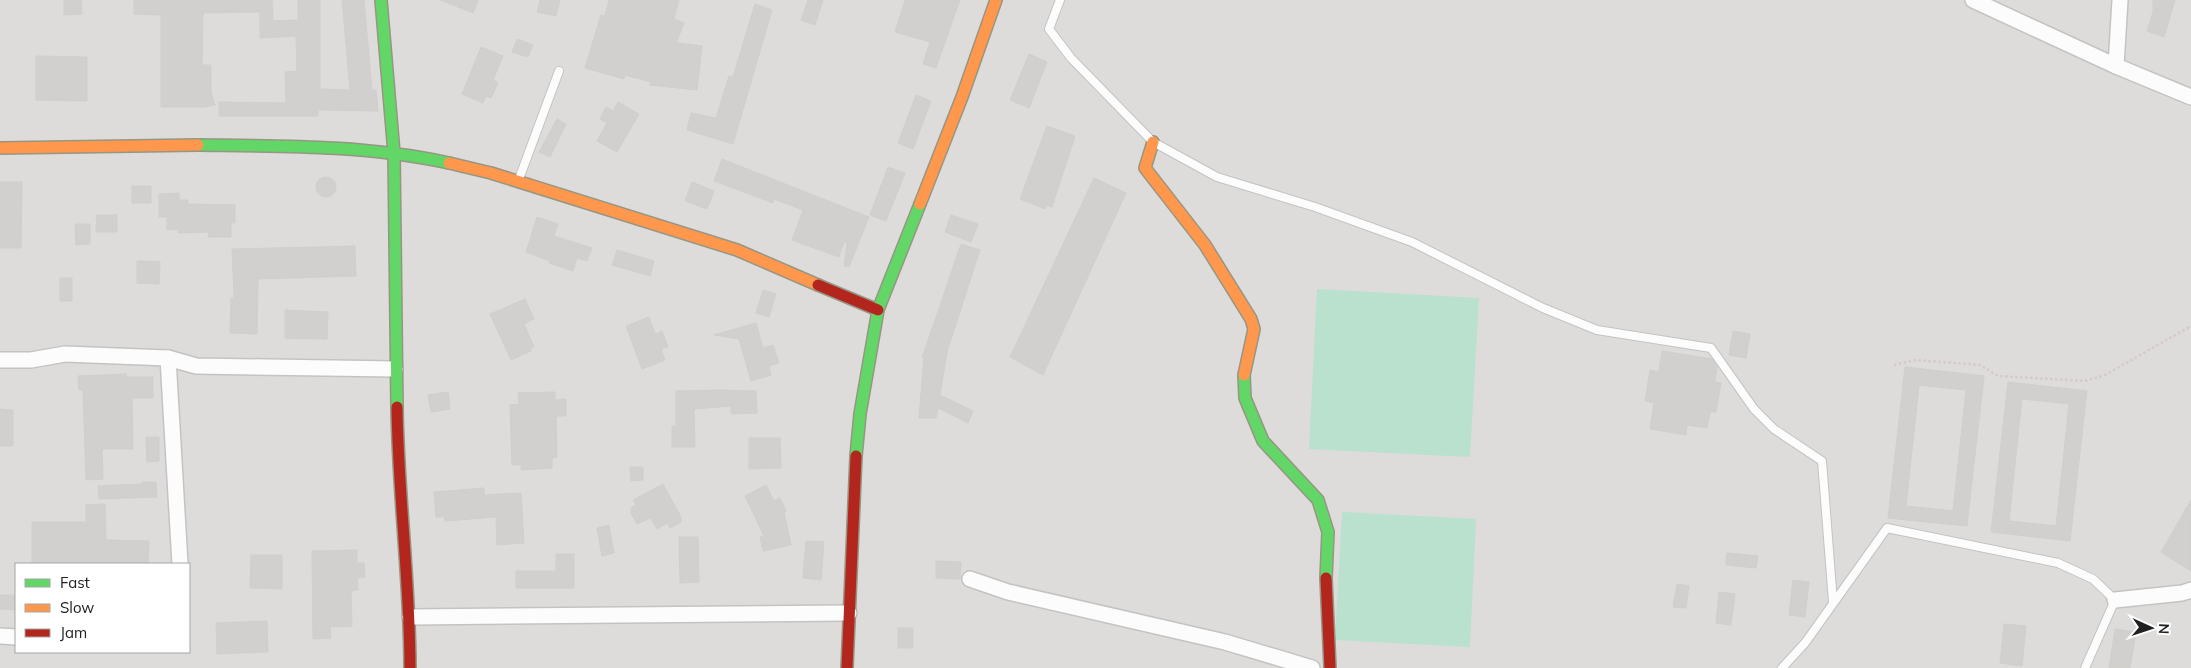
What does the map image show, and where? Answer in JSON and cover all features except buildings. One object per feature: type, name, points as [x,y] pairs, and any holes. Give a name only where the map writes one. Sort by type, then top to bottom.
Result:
[{"type":"street","points":[[381,0],[394,153],[395,369],[398,460],[410,617],[410,668]]},
{"type":"street","points":[[847,668],[855,463],[860,414],[878,310],[962,97],[996,0]]},
{"type":"street","points":[[1973,0],[2116,66],[2191,97]]},
{"type":"street","points":[[2116,66],[2120,0]]},
{"type":"street","points":[[1153,142],[1146,168],[1205,245],[1251,319],[1254,329],[1244,374],[1245,398],[1263,441],[1318,500],[1328,532],[1325,592],[1330,668]]},
{"type":"street","points":[[0,148],[194,146],[326,148],[394,153],[491,173],[737,250],[878,310]]},
{"type":"street","points":[[0,360],[31,360],[65,354],[168,358],[196,366],[395,369]]},
{"type":"street","points":[[168,358],[180,563]]},
{"type":"street","points":[[970,579],[1008,592],[1225,642],[1312,668]]},
{"type":"street","points":[[2115,600],[2182,593],[2191,590]]},
{"type":"street","points":[[410,617],[849,613]]},
{"type":"street","points":[[0,636],[15,636]]},
{"type":"lane","points":[[1060,0],[1049,29],[1071,58],[1153,142],[1217,177],[1315,207],[1412,242],[1543,308],[1598,330],[1711,348],[1760,416],[1774,429],[1822,460],[1833,602]]},
{"type":"lane","points":[[518,182],[559,71]]},
{"type":"lane","points":[[1782,668],[1805,643],[1833,602],[1853,578],[1886,528],[2058,563],[2093,579],[2115,600],[2085,668]]},
{"type":"path","points":[[1894,365],[1916,360],[1980,365],[1998,376],[2085,381],[2105,375],[2191,326]]},
{"type":"shaded area","points":[[0,0],[2191,0],[2191,668],[0,668]]},
{"type":"green space","points":[[1317,289],[1479,298],[1470,457],[1309,449]]},
{"type":"green space","points":[[1342,512],[1476,519],[1470,647],[1335,640]]},
{"type":"traffic: fast","points":[[381,0],[394,153],[397,407]]},
{"type":"traffic: fast","points":[[198,145],[292,146],[355,150],[418,157],[449,163]]},
{"type":"traffic: fast","points":[[856,456],[860,414],[878,310],[920,204]]},
{"type":"traffic: fast","points":[[1244,375],[1245,398],[1263,441],[1318,500],[1328,532],[1326,578]]},
{"type":"traffic: slow","points":[[920,204],[962,97],[996,0]]},
{"type":"traffic: slow","points":[[1153,142],[1145,168],[1205,245],[1251,319],[1254,329],[1244,375]]},
{"type":"traffic: slow","points":[[0,148],[198,145]]},
{"type":"traffic: slow","points":[[449,163],[491,173],[737,250],[818,285]]},
{"type":"traffic: jam","points":[[818,285],[878,310]]},
{"type":"traffic: jam","points":[[397,407],[410,668]]},
{"type":"traffic: jam","points":[[847,668],[856,456]]},
{"type":"traffic: jam","points":[[1326,578],[1330,668]]}]
